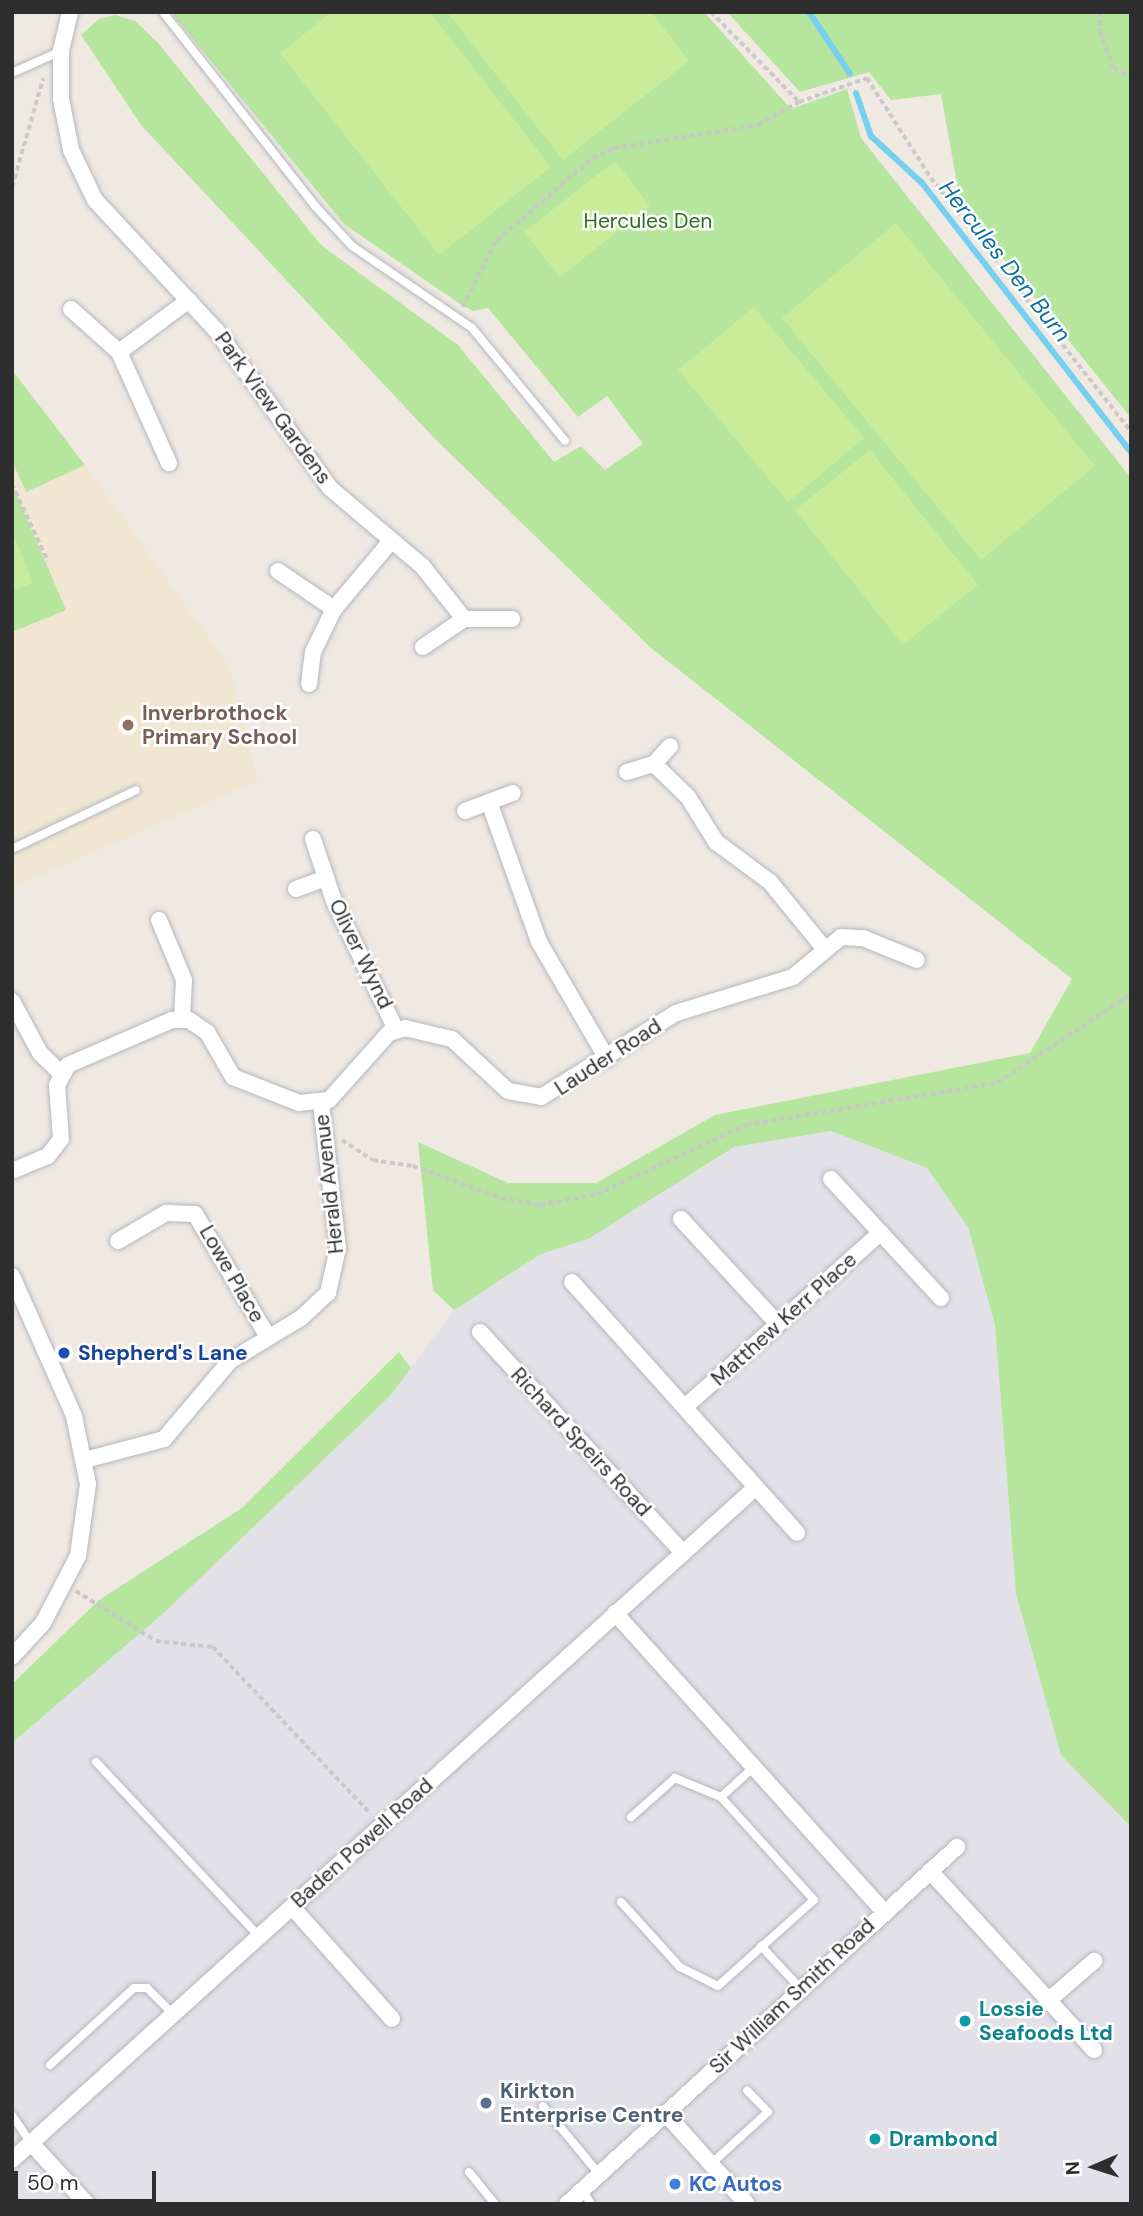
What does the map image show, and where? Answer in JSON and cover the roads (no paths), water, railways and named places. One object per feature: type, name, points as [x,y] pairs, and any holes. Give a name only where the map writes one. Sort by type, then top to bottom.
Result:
[{"type":"street","name":"Park View Gardens","points":[[70,12],[61,51],[61,99],[71,150],[95,200],[189,300],[323,478],[390,542],[448,592],[464,619]]},
{"type":"street","points":[[119,352],[189,300]]},
{"type":"street","points":[[71,309],[119,352],[169,463]]},
{"type":"street","points":[[309,684],[313,652],[334,609],[390,542]]},
{"type":"street","points":[[278,571],[334,609]]},
{"type":"street","points":[[424,647],[464,619],[512,619]]},
{"type":"street","points":[[627,772],[654,764],[670,746]]},
{"type":"street","points":[[654,764],[682,789],[716,842],[770,882],[822,947],[852,936],[917,960]]},
{"type":"street","points":[[465,811],[513,793]]},
{"type":"street","points":[[489,802],[539,942],[607,1059]]},
{"type":"street","name":"Oliver Wynd","points":[[313,839],[326,878],[396,1030]]},
{"type":"street","name":"Oliver Wynd","points":[[296,889],[326,878]]},
{"type":"street","points":[[159,920],[184,980],[182,1019]]},
{"type":"street","name":"Lauder Road","points":[[396,1030],[452,1040],[508,1091],[530,1097],[554,1094],[676,1013],[793,977],[822,947]]},
{"type":"street","points":[[12,1001],[40,1053],[61,1073],[61,1139],[48,1156],[12,1171]]},
{"type":"street","points":[[61,1073],[76,1060],[182,1019],[207,1032],[233,1077],[299,1103],[321,1104],[339,1093],[396,1030]]},
{"type":"street","name":"Herald Avenue","points":[[85,1460],[164,1439],[230,1361],[318,1306],[336,1276],[326,1129],[321,1104]]},
{"type":"street","points":[[831,1179],[941,1297]]},
{"type":"street","name":"Lowe Place","points":[[118,1241],[166,1213],[195,1214],[268,1337]]},
{"type":"street","points":[[681,1219],[778,1325]]},
{"type":"street","name":"Matthew Kerr Place","points":[[686,1406],[881,1232]]},
{"type":"street","points":[[12,1276],[19,1309],[74,1416],[85,1460],[87,1520],[66,1584],[12,1657]]},
{"type":"street","points":[[572,1282],[686,1406],[797,1533]]},
{"type":"street","name":"Richard Speirs Road","points":[[480,1332],[682,1552]]},
{"type":"street","name":"Baden Powell Road","points":[[12,2160],[755,1488]]},
{"type":"street","points":[[615,1613],[883,1911]]},
{"type":"street","name":"Sir William Smith Road","points":[[567,2204],[586,2197],[599,2174],[883,1911],[957,1847]]},
{"type":"street","points":[[930,1871],[1094,2050]]},
{"type":"street","points":[[292,1907],[392,2019]]},
{"type":"street","points":[[1049,2000],[1094,1961]]},
{"type":"street","points":[[665,2113],[747,2204]]},
{"type":"street","points":[[31,2143],[87,2204]]},
{"type":"lane","points":[[163,12],[352,246],[457,316],[565,441]]},
{"type":"lane","points":[[12,73],[61,51]]},
{"type":"lane","points":[[12,849],[136,790]]},
{"type":"lane","points":[[96,1762],[259,1936]]},
{"type":"lane","points":[[721,1797],[754,1768]]},
{"type":"lane","points":[[621,1902],[680,1967],[718,1986],[814,1900],[721,1797],[675,1778],[631,1817]]},
{"type":"lane","points":[[761,1946],[800,1988]]},
{"type":"lane","points":[[50,2065],[134,1988],[147,1988],[173,2014]]},
{"type":"lane","points":[[711,2164],[768,2112],[747,2090]]},
{"type":"lane","points":[[542,2106],[599,2174]]},
{"type":"lane","points":[[12,2115],[31,2143]]},
{"type":"lane","points":[[469,2172],[495,2204]]},
{"type":"waterway","name":"Hercules Den Burn","points":[[809,12],[850,74]]},
{"type":"waterway","name":"Hercules Den Burn","points":[[856,93],[871,136],[922,183],[1131,452]]},
{"type":"place","name":"Inverbrothock Primary School","points":[[128,725]]},
{"type":"place","name":"Shepherd's Lane","points":[[64,1353]]},
{"type":"place","name":"Lossie Seafoods Ltd","points":[[965,2021]]},
{"type":"place","name":"Kirkton Enterprise Centre","points":[[486,2103]]},
{"type":"place","name":"Drambond","points":[[875,2139]]},
{"type":"place","name":"KC Autos","points":[[675,2184]]},
{"type":"park label","name":"Hercules Den","points":[[648,221]]}]
